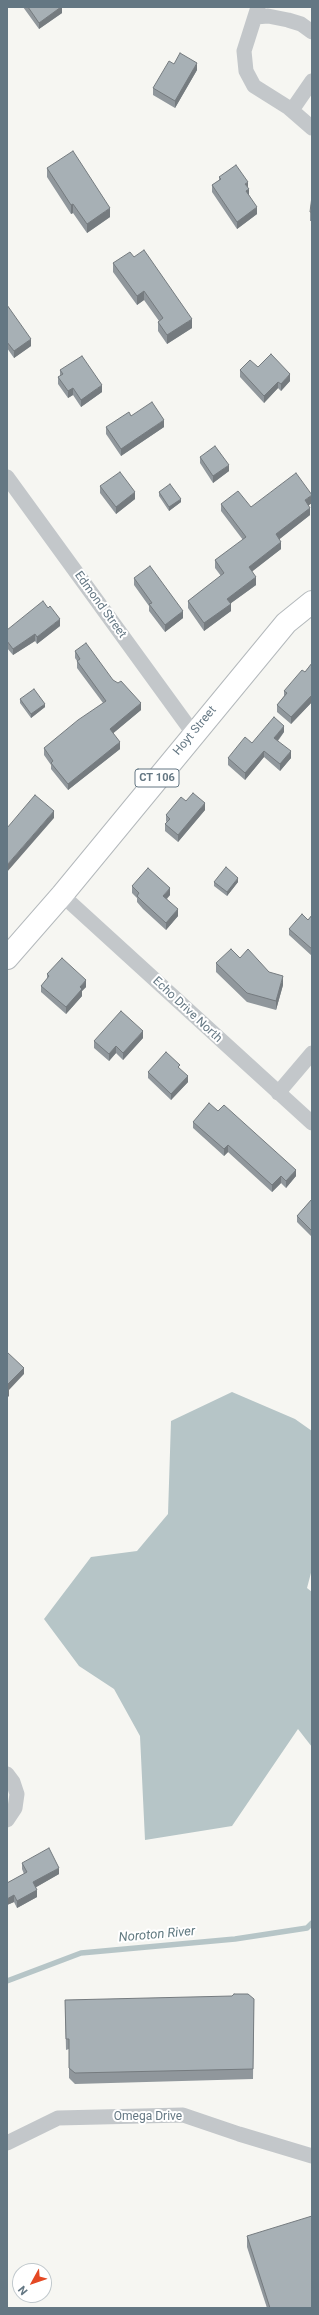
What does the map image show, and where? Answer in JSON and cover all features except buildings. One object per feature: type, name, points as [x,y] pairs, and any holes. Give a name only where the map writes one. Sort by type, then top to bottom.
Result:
[{"type":"main road","name":"Hoyt Street","points":[[8,954],[62,895],[193,733],[286,623],[312,602]]},
{"type":"street","points":[[312,32],[301,24],[257,12],[244,51],[246,71],[254,86],[292,110],[312,128]]},
{"type":"street","points":[[292,110],[312,81]]},
{"type":"street","name":"Edmond Street","points":[[7,477],[193,733]]},
{"type":"street","name":"Echo Drive North","points":[[62,895],[312,1123]]},
{"type":"street","points":[[278,1093],[312,1053]]},
{"type":"street","points":[[7,1774],[15,1788],[16,1801],[12,1814],[7,1820]]},
{"type":"street","name":"Omega Drive","points":[[7,2143],[58,2118],[183,2115],[312,2156]]},
{"type":"shaded area","points":[[232,1392],[295,1419],[312,1431],[312,1569],[307,1588],[312,1592],[312,1747],[298,1729],[232,1826],[145,1840],[140,1736],[114,1689],[79,1666],[44,1619],[91,1557],[137,1551],[168,1514],[171,1421]]},
{"type":"waterway","name":"Noroton River","points":[[7,1981],[81,1953],[235,1939],[307,1928],[312,1923]]}]
